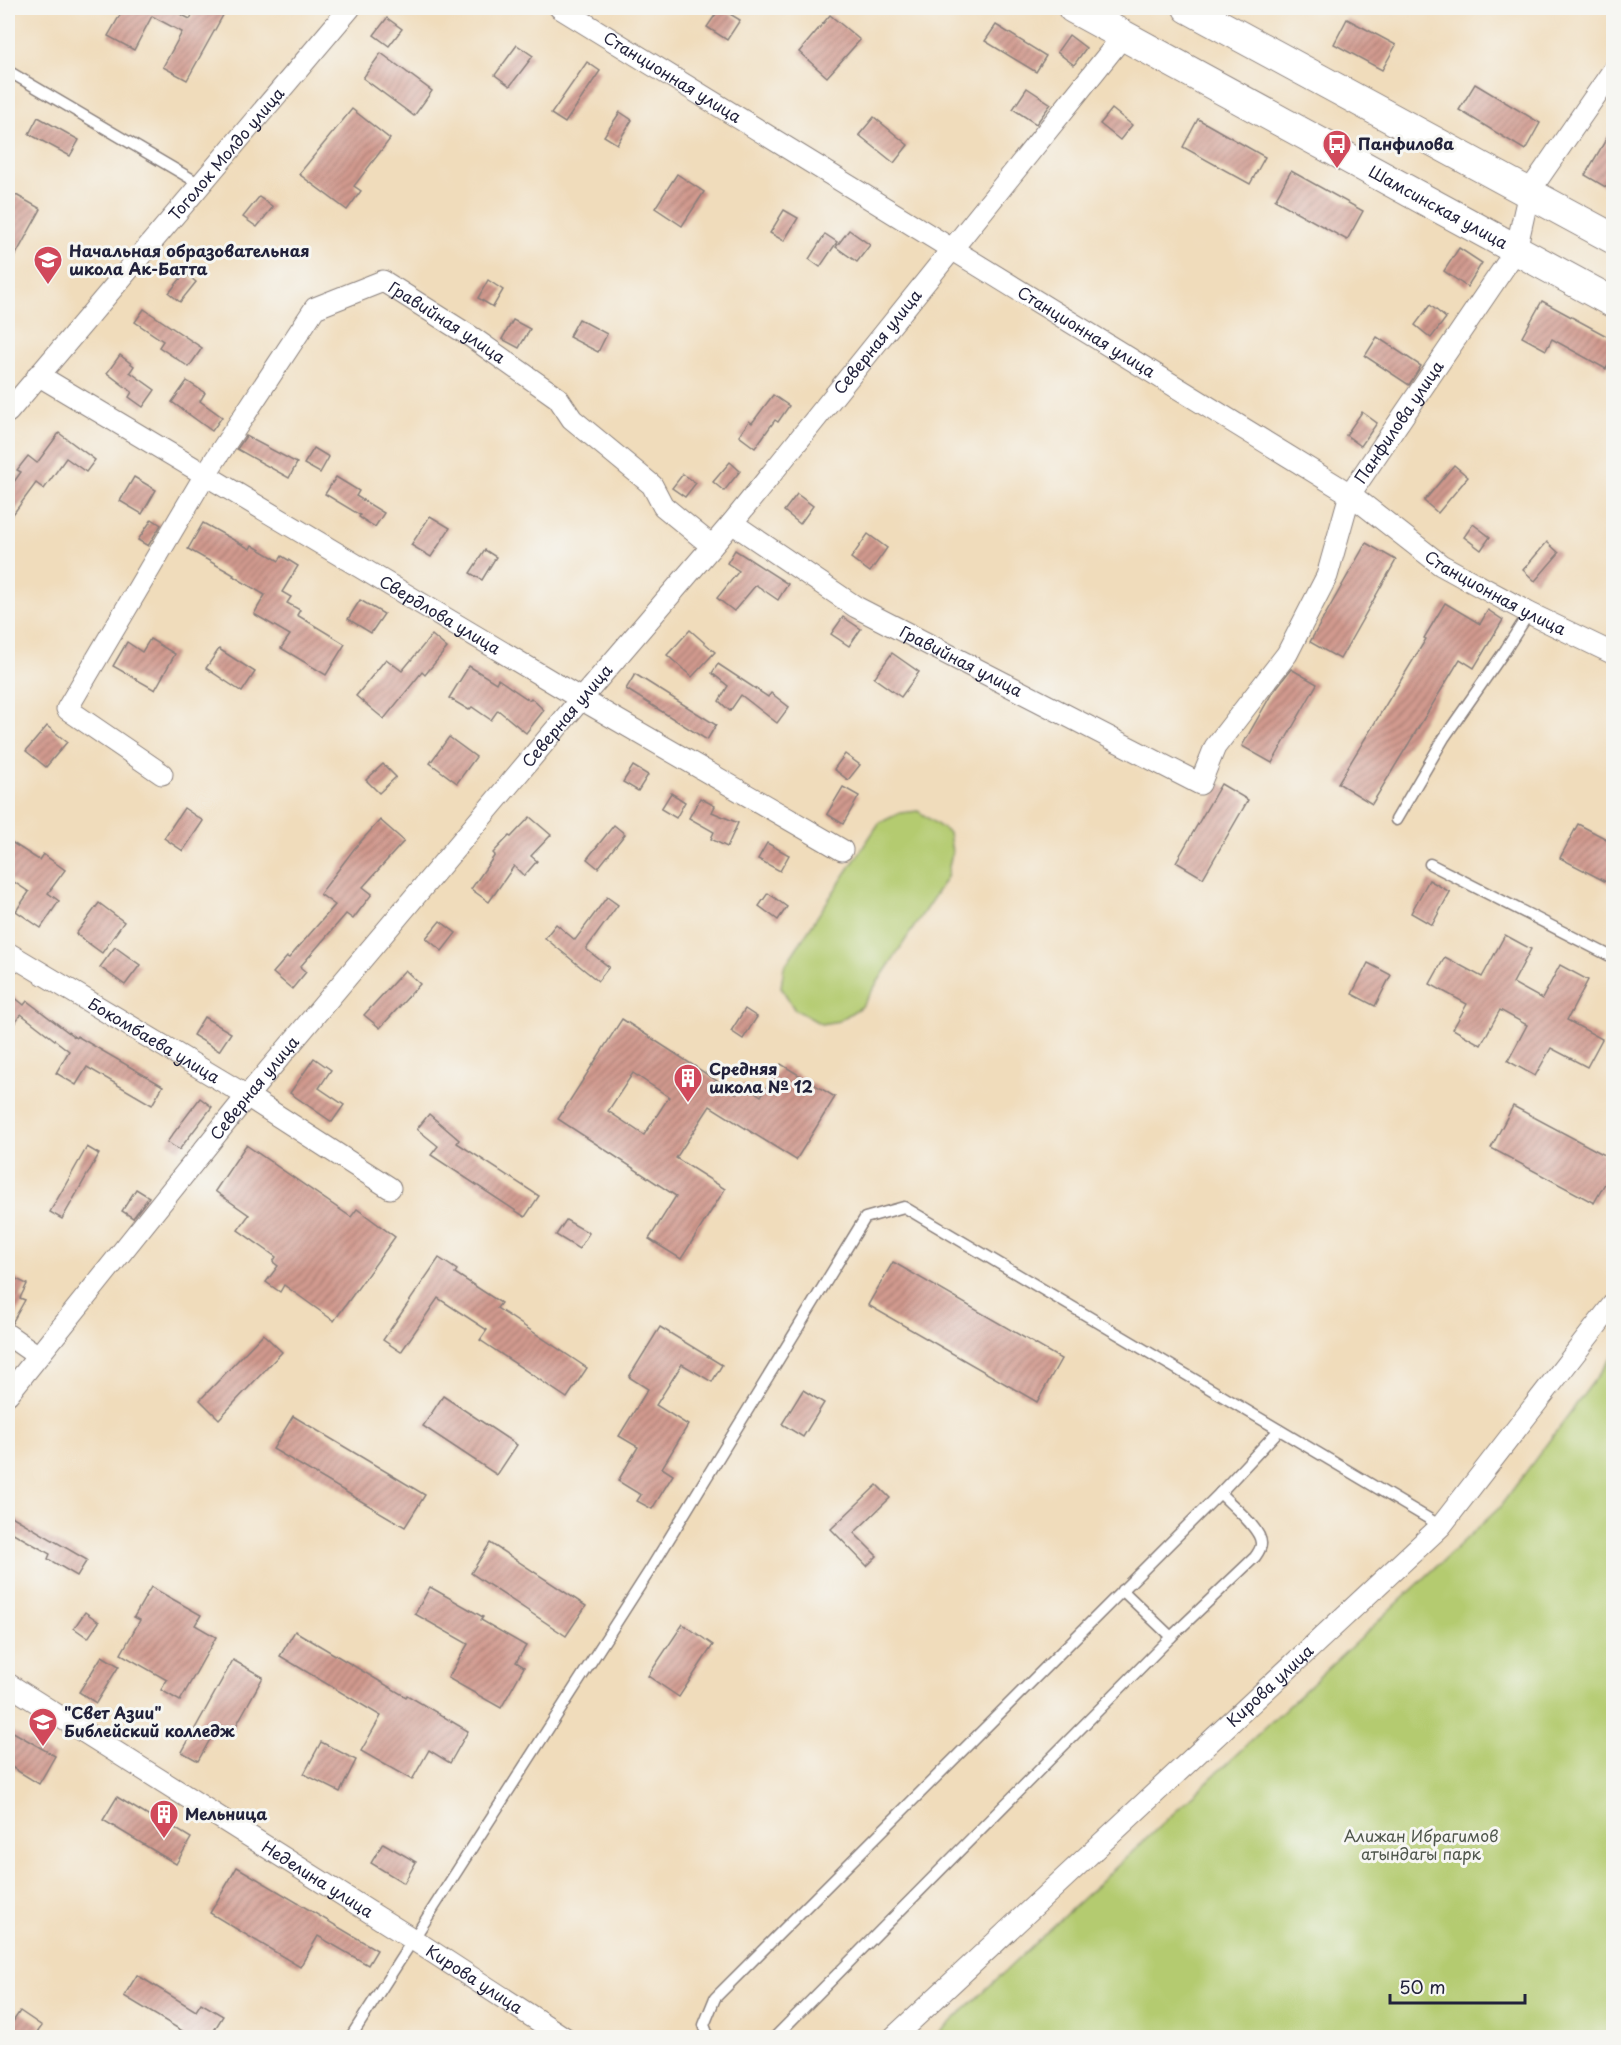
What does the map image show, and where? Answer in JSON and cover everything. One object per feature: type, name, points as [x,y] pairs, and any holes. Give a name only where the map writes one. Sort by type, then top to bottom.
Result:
[{"type":"main road","name":"Шамсинская улица","points":[[1073,8],[1614,303]]},
{"type":"main road","points":[[1188,8],[1614,239]]},
{"type":"street","name":"Тоголок Молдо улица","points":[[8,412],[350,8]]},
{"type":"street","name":"Станционная улица","points":[[560,8],[1350,494],[1441,565],[1529,613],[1614,654]]},
{"type":"street","name":"Северная улица","points":[[8,1394],[247,1096],[732,523],[1124,35]]},
{"type":"street","name":"Панфилова улица","points":[[1200,784],[1215,747],[1287,654],[1327,576],[1350,494],[1516,250],[1529,192],[1614,69]]},
{"type":"street","name":"Гравийная улица","points":[[206,475],[315,308],[383,282],[473,338],[558,398],[572,419],[652,485],[663,506],[712,546]]},
{"type":"street","name":"Свердлова улица","points":[[39,375],[581,699],[842,850]]},
{"type":"street","points":[[162,774],[67,709],[206,475]]},
{"type":"street","name":"Гравийная улица","points":[[732,523],[856,607],[1200,784]]},
{"type":"street","name":"Бокомбаева улица","points":[[8,953],[247,1096],[390,1188]]},
{"type":"street","name":"Кирова улица","points":[[893,2037],[1441,1526],[1614,1303]]},
{"type":"street","points":[[8,1335],[38,1356]]},
{"type":"street","name":"Неделина улица","points":[[8,1684],[414,1940]]},
{"type":"street","name":"Кирова улица","points":[[414,1940],[565,2037]]},
{"type":"lane","points":[[8,71],[200,184]]},
{"type":"lane","points":[[1396,820],[1444,738],[1529,613]]},
{"type":"lane","points":[[1430,864],[1614,958]]},
{"type":"lane","points":[[350,2037],[650,1570],[865,1218],[904,1207],[1441,1526]]},
{"type":"lane","points":[[709,2037],[704,2025],[715,1998],[1220,1493],[1279,1430]]},
{"type":"lane","points":[[774,2037],[1171,1637],[1256,1557],[1261,1545],[1260,1537],[1252,1525],[1220,1493]]},
{"type":"lane","points":[[1122,1590],[1171,1637]]},
{"type":"green space","points":[[918,811],[949,833],[952,852],[947,877],[862,1006],[839,1021],[821,1024],[794,1009],[781,987],[784,967],[879,823],[900,813]]},
{"type":"green space","name":"Алижан Ибрагимов атындагы парк","points":[[1613,1355],[1613,2037],[935,2037],[1499,1508]]},
{"type":"building","points":[[124,8],[168,8],[190,19],[196,8],[227,8],[187,80],[163,67],[182,32],[152,16],[134,50],[108,36]]},
{"type":"building","points":[[720,8],[740,20],[727,40],[707,27]]},
{"type":"building","points":[[830,15],[860,40],[827,77],[799,52]]},
{"type":"building","points":[[387,18],[402,29],[389,46],[374,35]]},
{"type":"building","points":[[1347,19],[1396,45],[1382,70],[1334,44]]},
{"type":"building","points":[[996,25],[1046,56],[1036,72],[985,41]]},
{"type":"building","points":[[1069,35],[1086,48],[1074,65],[1057,52]]},
{"type":"building","points":[[517,45],[533,56],[510,86],[495,75]]},
{"type":"building","points":[[381,53],[432,91],[414,116],[363,78]]},
{"type":"building","points":[[587,62],[600,71],[565,123],[551,114]]},
{"type":"building","points":[[1475,84],[1540,123],[1525,150],[1459,110]]},
{"type":"building","points":[[1027,88],[1051,104],[1036,124],[1013,109]]},
{"type":"building","points":[[352,109],[390,139],[354,186],[361,191],[347,210],[299,174]]},
{"type":"building","points":[[1112,109],[1132,125],[1120,140],[1100,124]]},
{"type":"building","points":[[620,112],[632,120],[617,144],[604,136]]},
{"type":"building","points":[[38,117],[79,140],[70,156],[29,134]]},
{"type":"building","points":[[874,117],[908,145],[894,163],[859,135]]},
{"type":"building","points":[[1198,119],[1265,157],[1250,184],[1183,147]]},
{"type":"building","points":[[1614,126],[1614,192],[1585,175]]},
{"type":"building","points":[[1291,171],[1363,211],[1347,240],[1275,200]]},
{"type":"building","points":[[677,174],[704,192],[682,226],[655,208]]},
{"type":"building","points":[[16,195],[41,209],[8,269],[8,211]]},
{"type":"building","points":[[259,197],[273,207],[257,227],[243,217]]},
{"type":"building","points":[[784,210],[798,218],[784,241],[770,233]]},
{"type":"building","points":[[849,230],[870,245],[857,262],[836,247]]},
{"type":"building","points":[[825,234],[837,242],[820,267],[809,259]]},
{"type":"building","points":[[1459,248],[1482,263],[1467,287],[1444,271]]},
{"type":"building","points":[[185,273],[196,282],[180,302],[169,293]]},
{"type":"building","points":[[488,280],[503,290],[493,307],[478,298]]},
{"type":"building","points":[[1542,301],[1614,340],[1614,354],[1606,369],[1552,339],[1546,350],[1522,337]]},
{"type":"building","points":[[1430,305],[1446,318],[1431,338],[1415,325]]},
{"type":"building","points":[[144,309],[202,348],[189,367],[159,347],[163,341],[135,322]]},
{"type":"building","points":[[579,319],[607,334],[598,352],[569,337]]},
{"type":"building","points":[[513,320],[530,329],[519,348],[502,339]]},
{"type":"building","points":[[1377,337],[1421,366],[1409,385],[1365,356]]},
{"type":"building","points":[[120,355],[134,366],[130,372],[155,390],[143,407],[129,397],[132,392],[107,373]]},
{"type":"building","points":[[187,381],[205,393],[200,401],[222,417],[212,431],[172,402]]},
{"type":"building","points":[[773,395],[789,406],[778,422],[775,420],[755,448],[739,436],[749,421],[752,423]]},
{"type":"building","points":[[1362,412],[1377,423],[1361,446],[1346,435]]},
{"type":"building","points":[[59,433],[95,460],[86,472],[66,458],[44,489],[36,483],[8,521],[8,490],[21,472],[17,470],[28,456],[37,463]]},
{"type":"building","points":[[246,436],[297,463],[289,478],[237,449]]},
{"type":"building","points":[[314,448],[329,457],[320,473],[304,464]]},
{"type":"building","points":[[730,462],[740,471],[724,491],[713,482]]},
{"type":"building","points":[[1454,465],[1468,477],[1438,513],[1424,501]]},
{"type":"building","points":[[683,474],[696,483],[685,497],[672,488]]},
{"type":"building","points":[[134,477],[156,490],[142,514],[120,501]]},
{"type":"building","points":[[336,477],[359,491],[356,496],[384,513],[375,527],[325,494]]},
{"type":"building","points":[[797,494],[813,506],[800,524],[784,511]]},
{"type":"building","points":[[430,516],[450,528],[431,557],[411,545]]},
{"type":"building","points":[[152,519],[161,525],[148,546],[138,540]]},
{"type":"building","points":[[203,523],[250,549],[252,545],[279,561],[282,556],[298,566],[282,592],[291,597],[287,603],[300,610],[297,615],[345,644],[326,675],[281,648],[290,635],[254,614],[265,595],[188,549]]},
{"type":"building","points":[[1473,524],[1490,537],[1481,550],[1464,537]]},
{"type":"building","points":[[868,534],[887,548],[870,572],[851,558]]},
{"type":"building","points":[[1547,542],[1559,553],[1535,581],[1523,570]]},
{"type":"building","points":[[1366,543],[1396,560],[1340,659],[1310,642]]},
{"type":"building","points":[[485,550],[496,557],[482,580],[470,573]]},
{"type":"building","points":[[735,550],[788,584],[778,600],[756,585],[734,611],[717,598],[739,571],[727,563]]},
{"type":"building","points":[[360,600],[384,614],[371,633],[348,619]]},
{"type":"building","points":[[1445,603],[1480,624],[1488,610],[1503,620],[1474,668],[1460,659],[1372,804],[1338,783],[1426,639],[1424,638]]},
{"type":"building","points":[[843,617],[861,629],[849,646],[831,634]]},
{"type":"building","points":[[690,630],[715,652],[692,677],[667,655]]},
{"type":"building","points":[[432,635],[447,648],[425,675],[422,672],[384,719],[356,696],[386,659],[402,671]]},
{"type":"building","points":[[150,639],[175,654],[155,690],[113,666],[127,642],[142,652]]},
{"type":"building","points":[[219,649],[255,672],[242,692],[206,668]]},
{"type":"building","points":[[892,653],[919,672],[901,697],[874,678]]},
{"type":"building","points":[[718,664],[768,697],[771,693],[789,707],[777,723],[741,695],[730,711],[719,701],[728,686],[712,673]]},
{"type":"building","points":[[469,666],[496,683],[498,679],[529,700],[531,698],[544,710],[526,733],[498,710],[491,720],[472,707],[469,710],[449,698]]},
{"type":"building","points":[[1291,669],[1317,684],[1272,763],[1242,746],[1271,695]]},
{"type":"building","points":[[635,674],[716,725],[707,740],[626,689]]},
{"type":"building","points":[[47,726],[67,742],[46,767],[26,751]]},
{"type":"building","points":[[449,737],[476,757],[457,783],[430,763]]},
{"type":"building","points":[[845,754],[860,765],[848,780],[834,769]]},
{"type":"building","points":[[383,764],[396,777],[379,793],[366,780]]},
{"type":"building","points":[[633,766],[648,775],[638,791],[623,782]]},
{"type":"building","points":[[1221,784],[1248,800],[1203,878],[1176,862]]},
{"type":"building","points":[[843,787],[859,796],[843,824],[827,814]]},
{"type":"building","points":[[671,793],[685,802],[676,818],[661,809]]},
{"type":"building","points":[[700,798],[715,806],[712,812],[738,823],[727,847],[711,839],[714,832],[689,818]]},
{"type":"building","points":[[184,808],[203,821],[183,851],[164,838]]},
{"type":"building","points":[[530,817],[551,835],[531,856],[537,861],[524,876],[514,866],[489,902],[471,889],[495,855],[493,853]]},
{"type":"building","points":[[380,820],[404,841],[363,887],[372,894],[353,919],[346,914],[300,967],[306,972],[292,989],[273,973],[335,905],[320,894],[354,849]]},
{"type":"building","points":[[1578,824],[1614,843],[1614,886],[1560,858]]},
{"type":"building","points":[[614,825],[625,834],[598,868],[587,859]]},
{"type":"building","points":[[8,840],[39,860],[43,854],[65,870],[48,893],[59,901],[41,928],[16,911],[29,892],[8,878]]},
{"type":"building","points":[[767,843],[789,855],[780,871],[758,859]]},
{"type":"building","points":[[1429,880],[1450,892],[1432,925],[1411,913]]},
{"type":"building","points":[[768,893],[787,907],[778,920],[759,906]]},
{"type":"building","points":[[607,897],[618,905],[586,949],[609,967],[598,981],[545,938],[556,924],[575,940]]},
{"type":"building","points":[[99,903],[124,922],[102,953],[76,934]]},
{"type":"building","points":[[440,921],[456,933],[442,951],[426,938]]},
{"type":"building","points":[[1505,935],[1531,949],[1513,983],[1542,999],[1560,965],[1588,980],[1567,1020],[1602,1039],[1587,1067],[1551,1048],[1535,1076],[1508,1061],[1527,1025],[1500,1010],[1481,1045],[1453,1029],[1467,1004],[1430,984],[1445,957],[1482,977]]},
{"type":"building","points":[[115,947],[140,965],[125,985],[100,967]]},
{"type":"building","points":[[1368,963],[1391,975],[1375,1006],[1352,994]]},
{"type":"building","points":[[405,970],[420,984],[380,1028],[364,1015]]},
{"type":"building","points":[[8,992],[24,1005],[27,1001],[76,1038],[77,1036],[163,1086],[152,1105],[87,1067],[76,1085],[56,1073],[69,1051],[21,1014],[8,1032]]},
{"type":"building","points":[[745,1009],[757,1017],[743,1039],[731,1031]]},
{"type":"building","points":[[204,1017],[231,1033],[219,1051],[193,1035]]},
{"type":"building","points":[[622,1019],[737,1094],[743,1084],[761,1096],[781,1064],[835,1097],[796,1160],[710,1106],[676,1158],[725,1189],[681,1259],[649,1239],[676,1196],[558,1119]],"holes":[[[633,1073],[669,1097],[644,1135],[608,1111]]]},
{"type":"building","points":[[314,1058],[331,1070],[319,1088],[344,1105],[332,1122],[290,1093]]},
{"type":"building","points":[[200,1098],[212,1107],[179,1150],[167,1142]]},
{"type":"building","points":[[1513,1106],[1614,1160],[1614,1167],[1594,1203],[1491,1148]]},
{"type":"building","points":[[429,1114],[459,1140],[457,1143],[539,1196],[525,1217],[431,1155],[438,1146],[417,1129]]},
{"type":"building","points":[[246,1145],[351,1217],[357,1209],[395,1237],[334,1321],[284,1285],[280,1292],[266,1282],[278,1266],[273,1262],[276,1257],[238,1230],[249,1215],[215,1191]]},
{"type":"building","points":[[87,1147],[99,1154],[62,1219],[50,1212]]},
{"type":"building","points":[[136,1189],[149,1197],[133,1218],[122,1211]]},
{"type":"building","points":[[566,1220],[589,1233],[579,1249],[556,1235]]},
{"type":"building","points":[[439,1258],[457,1270],[455,1273],[501,1303],[497,1308],[587,1368],[567,1398],[480,1340],[487,1330],[438,1298],[401,1352],[383,1340]]},
{"type":"building","points":[[893,1262],[1061,1359],[1037,1402],[868,1305]]},
{"type":"building","points":[[12,1277],[27,1284],[20,1298],[25,1300],[12,1323],[8,1323],[8,1285]]},
{"type":"building","points":[[660,1327],[722,1365],[712,1382],[682,1364],[656,1405],[688,1425],[662,1468],[673,1475],[652,1509],[637,1501],[641,1495],[618,1481],[638,1447],[619,1436],[648,1389],[629,1377]]},
{"type":"building","points":[[263,1334],[282,1352],[219,1419],[200,1400]]},
{"type":"building","points":[[803,1390],[824,1403],[803,1437],[782,1424]]},
{"type":"building","points":[[443,1396],[517,1445],[497,1475],[423,1426]]},
{"type":"building","points":[[293,1416],[425,1495],[405,1527],[273,1449]]},
{"type":"building","points":[[877,1485],[890,1498],[854,1533],[877,1556],[867,1566],[831,1529]]},
{"type":"building","points":[[8,1514],[87,1560],[77,1576],[48,1559],[50,1554],[8,1530]]},
{"type":"building","points":[[490,1543],[586,1606],[566,1636],[471,1573]]},
{"type":"building","points":[[151,1587],[201,1615],[195,1625],[216,1637],[180,1701],[161,1690],[167,1680],[121,1654],[140,1620],[134,1617]]},
{"type":"building","points":[[430,1587],[483,1617],[481,1620],[526,1646],[516,1662],[524,1667],[501,1708],[448,1678],[468,1644],[415,1614]]},
{"type":"building","points":[[85,1612],[99,1622],[88,1638],[74,1628]]},
{"type":"building","points":[[683,1624],[713,1645],[679,1697],[648,1676]]},
{"type":"building","points":[[295,1631],[468,1731],[450,1763],[429,1750],[412,1780],[361,1751],[381,1716],[280,1656]]},
{"type":"building","points":[[102,1656],[119,1666],[96,1703],[79,1692]]},
{"type":"building","points":[[233,1660],[263,1677],[232,1733],[218,1725],[198,1761],[182,1752]]},
{"type":"building","points":[[8,1729],[55,1756],[39,1784],[8,1765]]},
{"type":"building","points":[[321,1742],[356,1760],[340,1792],[304,1774]]},
{"type":"building","points":[[117,1797],[191,1838],[176,1864],[103,1820]]},
{"type":"building","points":[[383,1843],[416,1862],[404,1883],[371,1863]]},
{"type":"building","points":[[237,1867],[377,1950],[368,1965],[318,1936],[300,1967],[210,1913]]},
{"type":"building","points":[[137,1975],[196,2011],[201,2003],[223,2016],[210,2037],[180,2037],[184,2032],[124,1996]]},
{"type":"building","points":[[20,2011],[42,2026],[34,2037],[8,2037],[8,2029]]},
{"type":"place","name":"Панфилова","points":[[1337,170]]},
{"type":"place","name":"Начальная образовательная школа Ак-Батта","points":[[48,286]]},
{"type":"place","name":"Средняя школа № 12","points":[[688,1104]]},
{"type":"place","name":"\"Свет Азии\" Библейский колледж","points":[[43,1748]]},
{"type":"place","name":"Мельница","points":[[164,1840]]}]
